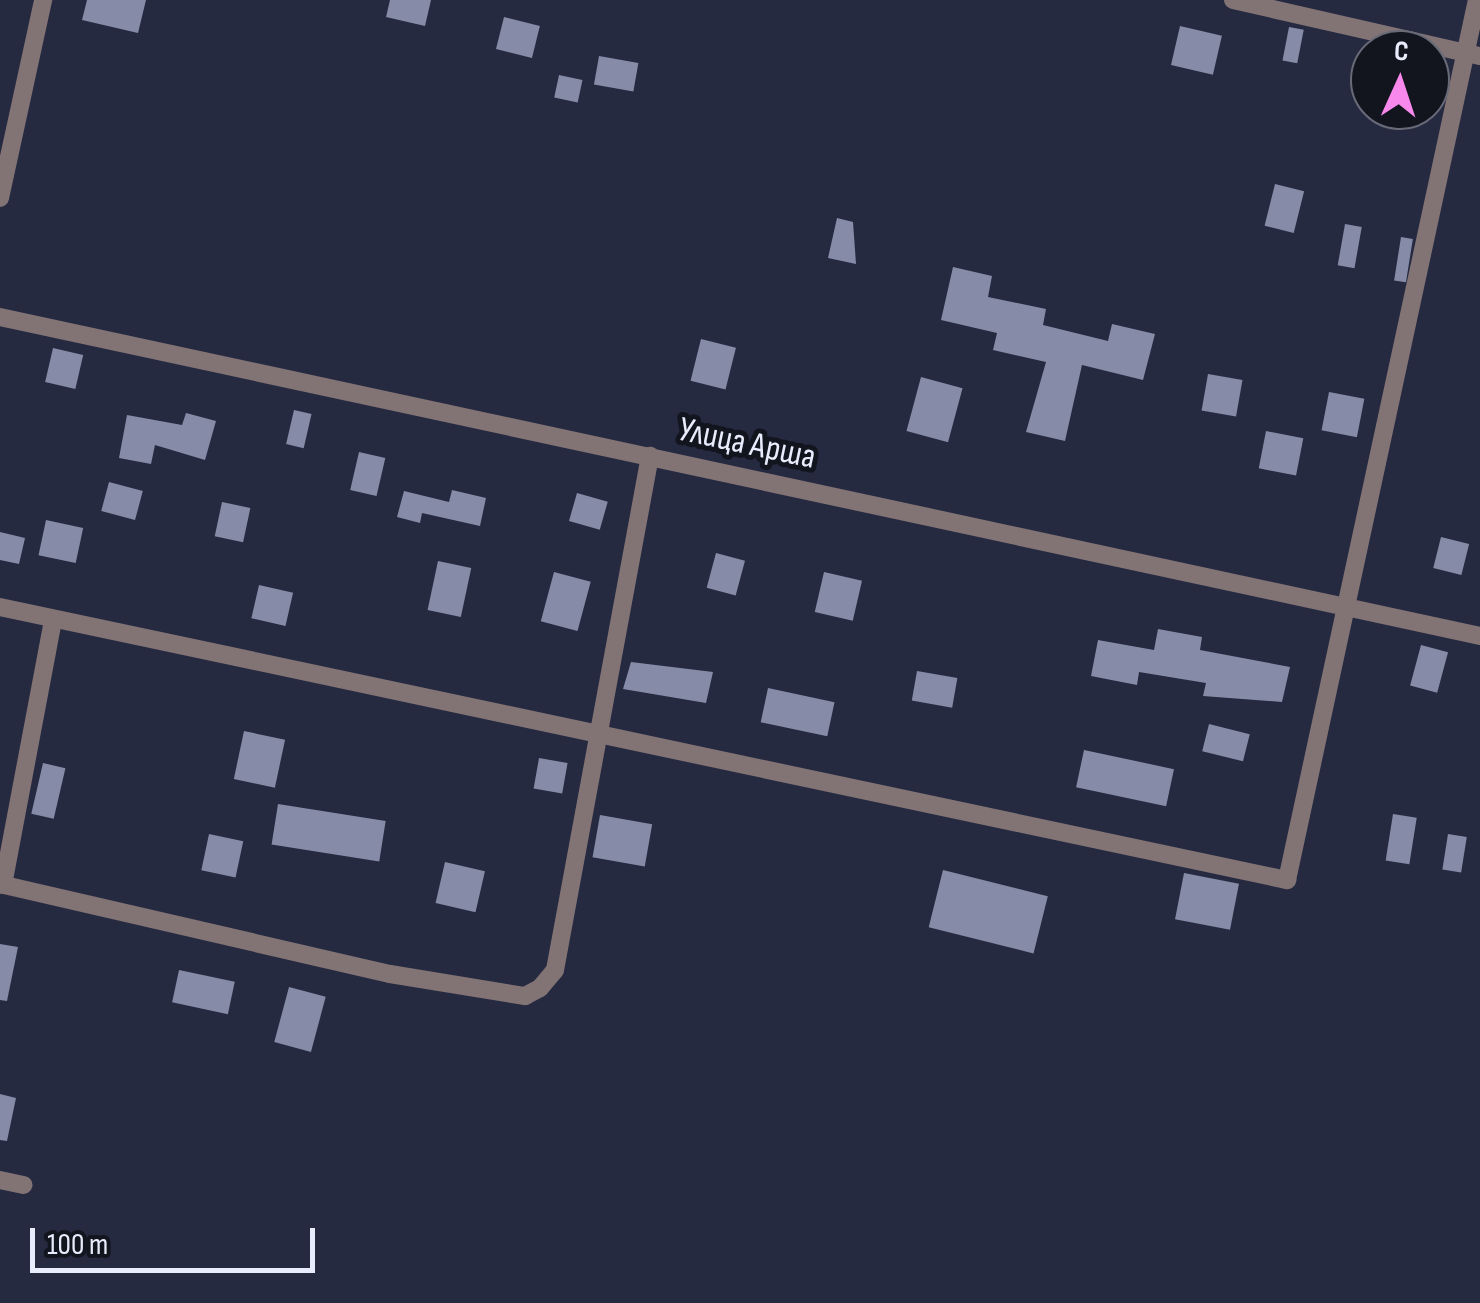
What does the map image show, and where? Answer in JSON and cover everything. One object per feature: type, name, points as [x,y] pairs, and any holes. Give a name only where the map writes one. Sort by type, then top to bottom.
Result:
[{"type":"street","points":[[0,198],[43,0]]},
{"type":"street","points":[[1233,0],[1473,55]]},
{"type":"street","points":[[0,607],[1287,880],[1352,607],[1473,55],[1477,0]]},
{"type":"street","name":"Улица Арша","points":[[0,317],[1480,636]]},
{"type":"street","points":[[53,620],[2,884],[525,996],[555,970],[592,735],[650,456]]},
{"type":"street","points":[[0,1180],[23,1185]]},
{"type":"building","points":[[87,0],[146,0],[138,33],[82,20]]},
{"type":"building","points":[[390,0],[431,0],[425,26],[386,17]]},
{"type":"building","points":[[504,17],[540,26],[532,58],[496,49]]},
{"type":"building","points":[[1180,26],[1222,36],[1213,75],[1171,65]]},
{"type":"building","points":[[1289,27],[1304,30],[1297,63],[1283,60]]},
{"type":"building","points":[[599,56],[638,63],[633,92],[594,85]]},
{"type":"building","points":[[559,75],[582,80],[578,102],[554,97]]},
{"type":"building","points":[[1275,184],[1304,191],[1294,233],[1265,226]]},
{"type":"building","points":[[837,218],[853,222],[856,264],[828,258]]},
{"type":"building","points":[[1345,224],[1362,227],[1354,268],[1338,265]]},
{"type":"building","points":[[1401,237],[1413,239],[1406,282],[1394,280]]},
{"type":"building","points":[[953,267],[992,276],[988,297],[1046,309],[1043,325],[1108,341],[1112,324],[1155,334],[1143,380],[1082,365],[1065,441],[1026,432],[1046,362],[993,350],[997,333],[941,320]]},
{"type":"building","points":[[701,339],[736,348],[726,389],[691,381]]},
{"type":"building","points":[[53,348],[83,355],[75,389],[45,382]]},
{"type":"building","points":[[1208,374],[1242,380],[1236,417],[1202,410]]},
{"type":"building","points":[[921,377],[963,388],[948,442],[907,431]]},
{"type":"building","points":[[1329,392],[1364,399],[1357,437],[1322,430]]},
{"type":"building","points":[[294,410],[312,414],[304,448],[286,444]]},
{"type":"building","points":[[186,413],[216,421],[205,460],[155,445],[151,464],[119,458],[127,415],[182,425]]},
{"type":"building","points":[[1266,431],[1303,438],[1296,476],[1259,468]]},
{"type":"building","points":[[359,452],[385,458],[377,496],[350,490]]},
{"type":"building","points":[[109,482],[143,491],[135,520],[101,511]]},
{"type":"building","points":[[452,490],[486,498],[480,526],[422,513],[420,523],[397,517],[404,491],[449,502]]},
{"type":"building","points":[[577,493],[608,502],[600,530],[569,521]]},
{"type":"building","points":[[222,502],[250,508],[243,542],[215,536]]},
{"type":"building","points":[[46,520],[83,528],[76,563],[39,555]]},
{"type":"building","points":[[0,532],[25,538],[19,564],[0,560]]},
{"type":"building","points":[[1441,537],[1469,544],[1461,575],[1433,568]]},
{"type":"building","points":[[716,553],[745,561],[736,596],[707,588]]},
{"type":"building","points":[[438,561],[471,568],[461,617],[428,610]]},
{"type":"building","points":[[554,572],[591,582],[578,631],[541,621]]},
{"type":"building","points":[[824,572],[862,581],[853,621],[815,612]]},
{"type":"building","points":[[259,585],[293,593],[285,626],[251,618]]},
{"type":"building","points":[[1158,629],[1202,637],[1200,650],[1290,667],[1282,702],[1203,696],[1206,683],[1139,672],[1137,685],[1091,676],[1098,640],[1154,650]]},
{"type":"building","points":[[1421,645],[1448,652],[1437,693],[1410,686]]},
{"type":"building","points":[[631,662],[713,672],[706,703],[623,689]]},
{"type":"building","points":[[917,671],[957,678],[952,708],[912,701]]},
{"type":"building","points":[[768,688],[835,702],[827,736],[761,722]]},
{"type":"building","points":[[1209,724],[1250,734],[1243,761],[1202,751]]},
{"type":"building","points":[[244,731],[285,740],[275,788],[234,779]]},
{"type":"building","points":[[1084,750],[1174,769],[1166,806],[1076,787]]},
{"type":"building","points":[[539,758],[568,763],[562,794],[534,789]]},
{"type":"building","points":[[43,763],[65,768],[54,819],[31,814]]},
{"type":"building","points":[[278,804],[386,821],[379,862],[272,844]]},
{"type":"building","points":[[1393,814],[1417,818],[1409,864],[1386,860]]},
{"type":"building","points":[[600,815],[652,824],[645,867],[593,857]]},
{"type":"building","points":[[209,834],[243,841],[236,877],[201,870]]},
{"type":"building","points":[[1448,834],[1467,837],[1461,873],[1442,870]]},
{"type":"building","points":[[445,862],[485,871],[476,912],[436,903]]},
{"type":"building","points":[[943,870],[1048,896],[1034,953],[929,927]]},
{"type":"building","points":[[1184,873],[1239,884],[1230,930],[1175,919]]},
{"type":"building","points":[[0,944],[18,947],[7,1001],[0,1000]]},
{"type":"building","points":[[179,970],[235,982],[228,1014],[172,1002]]},
{"type":"building","points":[[289,987],[326,997],[311,1052],[274,1042]]},
{"type":"building","points":[[0,1094],[16,1098],[7,1141],[0,1140]]}]
